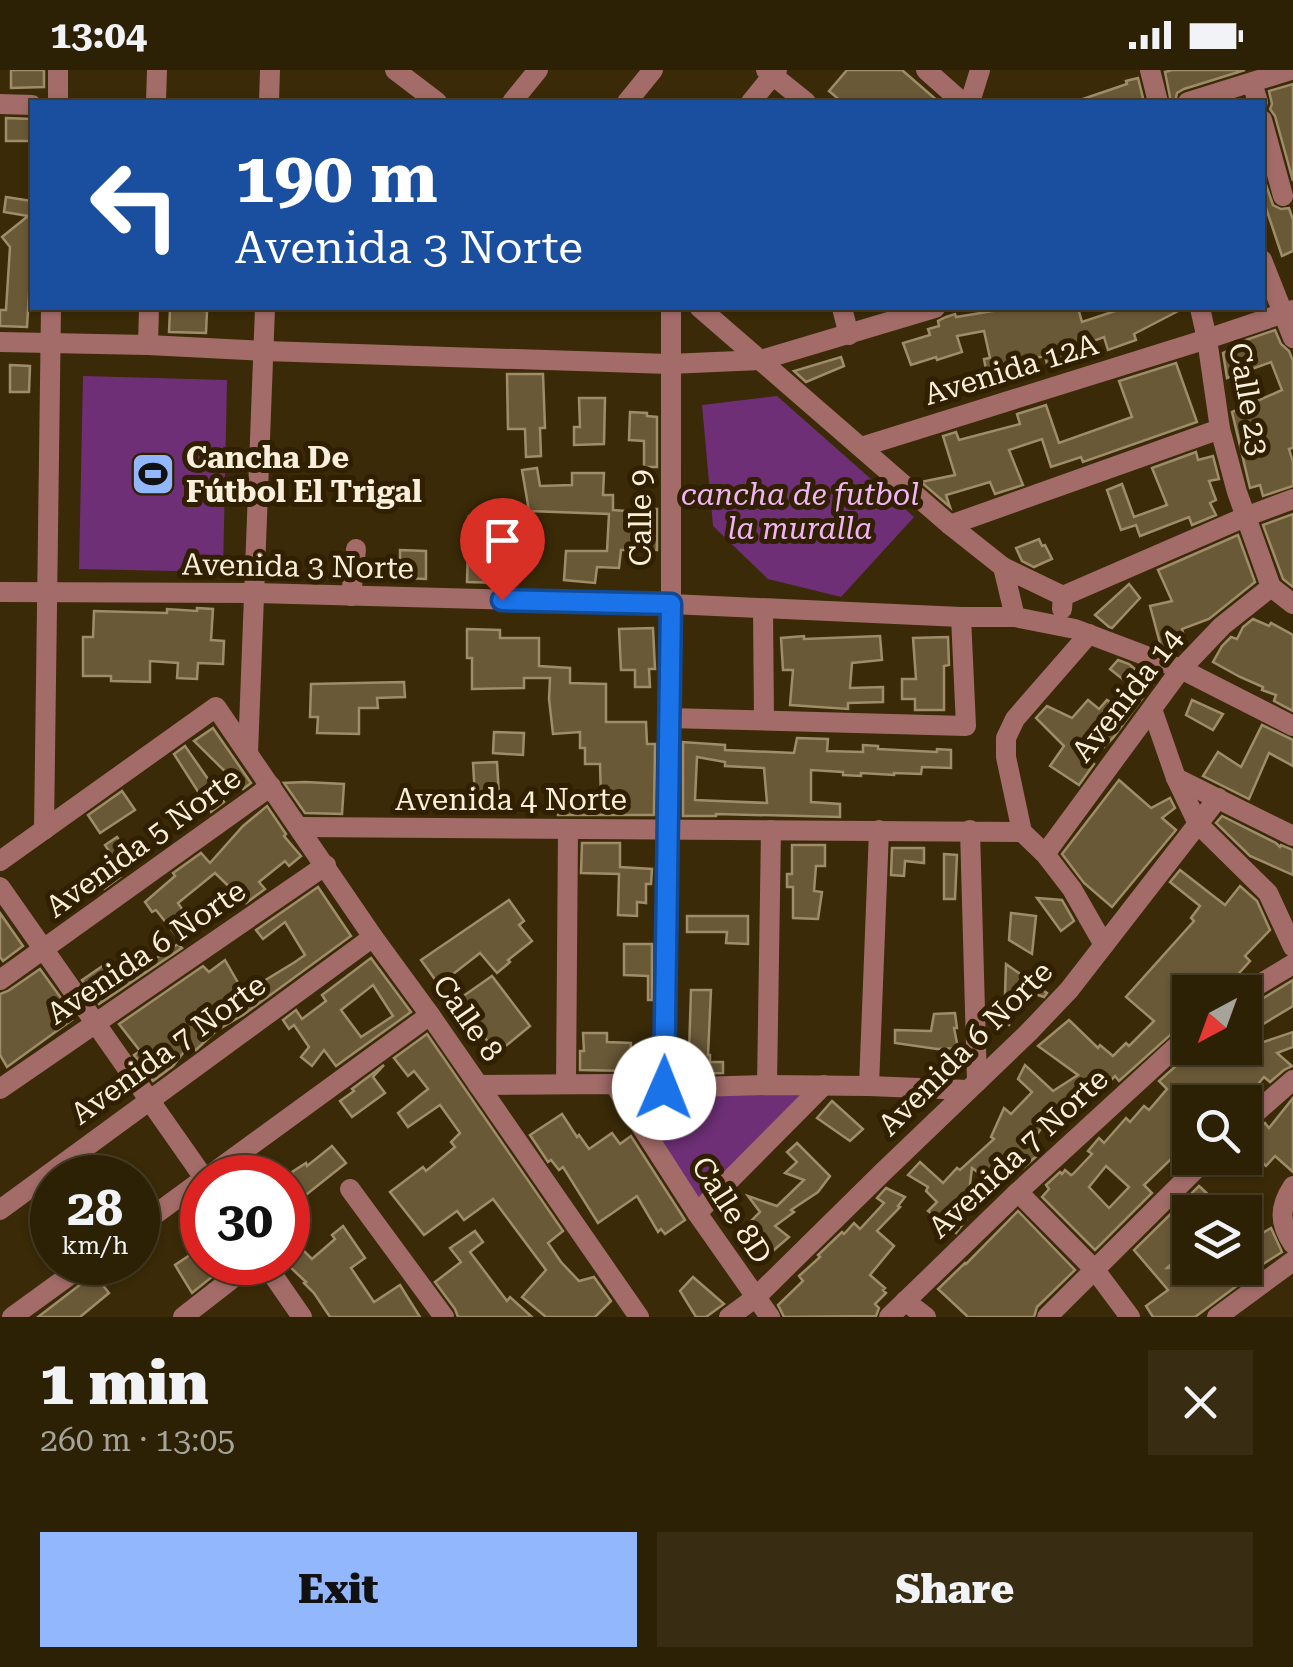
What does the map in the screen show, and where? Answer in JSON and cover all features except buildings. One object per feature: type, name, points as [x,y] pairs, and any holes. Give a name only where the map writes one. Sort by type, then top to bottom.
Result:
[{"type":"street","points":[[58,70],[58,100]]},
{"type":"street","points":[[156,70],[156,100]]},
{"type":"street","points":[[269,100],[270,70]]},
{"type":"street","points":[[514,100],[538,70]]},
{"type":"street","points":[[629,100],[653,70]]},
{"type":"street","points":[[926,70],[960,100]]},
{"type":"street","points":[[971,100],[980,70]]},
{"type":"street","points":[[1150,70],[1158,100]]},
{"type":"street","points":[[1203,100],[1255,93],[1291,70]]},
{"type":"street","points":[[752,100],[772,72],[804,100]]},
{"type":"street","points":[[407,74],[436,100]]},
{"type":"street","points":[[0,104],[30,104]]},
{"type":"street","points":[[1265,133],[1280,197]]},
{"type":"street","points":[[1265,266],[1288,312],[1293,338]]},
{"type":"street","points":[[0,861],[44,830],[51,310]]},
{"type":"street","points":[[148,345],[149,310]]},
{"type":"street","points":[[248,753],[266,310]]},
{"type":"street","name":"Calle 9","points":[[664,1088],[671,310]]},
{"type":"street","points":[[707,310],[950,525],[1003,567],[1063,596],[1293,499]]},
{"type":"street","points":[[843,310],[849,335]]},
{"type":"street","points":[[0,342],[669,364],[761,360],[929,310]]},
{"type":"street","name":"Calle 23","points":[[1201,310],[1220,429],[1245,517],[1271,586]]},
{"type":"street","name":"Avenida 12A","points":[[861,448],[1288,312]]},
{"type":"street","points":[[950,525],[1220,429]]},
{"type":"street","points":[[352,596],[356,548]]},
{"type":"street","points":[[1003,567],[1015,617]]},
{"type":"street","points":[[1271,586],[1293,604]]},
{"type":"street","name":"Avenida 14","points":[[1045,854],[1181,669],[1222,626],[1271,586]]},
{"type":"street","name":"Avenida 3 Norte","points":[[0,592],[255,593],[1015,617],[1061,625],[1181,669],[1293,726]]},
{"type":"street","points":[[1061,625],[1063,596]]},
{"type":"street","points":[[764,609],[764,720]]},
{"type":"street","points":[[670,718],[966,726],[960,617]]},
{"type":"street","points":[[1089,634],[1015,719],[1006,738],[1006,757],[1022,832],[1072,889],[1104,946]]},
{"type":"street","name":"Calle 8","points":[[44,830],[216,707],[640,1317]]},
{"type":"street","points":[[1152,709],[1176,778],[1198,824],[1268,893],[1293,947]]},
{"type":"street","points":[[1176,778],[1293,836]]},
{"type":"street","name":"Avenida 5 Norte","points":[[0,980],[271,786]]},
{"type":"street","name":"Avenida 6 Norte","points":[[728,1317],[755,1298],[1055,1004],[1218,798]]},
{"type":"street","name":"Avenida 4 Norte","points":[[300,828],[1022,832]]},
{"type":"street","points":[[566,1084],[568,829]]},
{"type":"street","points":[[767,1085],[770,830]]},
{"type":"street","points":[[869,1086],[879,830]]},
{"type":"street","points":[[478,1084],[664,1088],[973,1086],[970,830]]},
{"type":"street","name":"Avenida 6 Norte","points":[[0,1089],[326,865]]},
{"type":"street","points":[[0,888],[188,1155]]},
{"type":"street","name":"Avenida 7 Norte","points":[[0,1210],[373,937]]},
{"type":"street","points":[[1262,983],[1293,964]]},
{"type":"street","points":[[236,1155],[430,1016]]},
{"type":"street","name":"Avenida 7 Norte","points":[[889,1317],[1172,1051]]},
{"type":"street","points":[[1262,1107],[1293,1080]]},
{"type":"street","name":"Calle 8D","points":[[614,1084],[770,1317]]},
{"type":"street","points":[[697,1213],[824,1086]]},
{"type":"street","points":[[1046,1317],[1191,1175]]},
{"type":"street","points":[[1293,1186],[1281,1216],[1293,1244]]},
{"type":"street","points":[[350,1189],[444,1317]]},
{"type":"street","points":[[1018,1192],[1096,1270],[1130,1317]]},
{"type":"street","points":[[1216,1317],[1293,1261]]},
{"type":"street","points":[[12,1317],[56,1285]]},
{"type":"street","points":[[183,1317],[224,1285]]},
{"type":"street","points":[[280,1285],[302,1317]]},
{"type":"street","points":[[905,1301],[926,1317]]},
{"type":"green space","name":"Cancha De Fútbol El Trigal","points":[[83,376],[227,380],[223,572],[79,569]]},
{"type":"green space","name":"cancha de futbol la muralla","points":[[777,396],[914,517],[841,597],[768,579],[713,526],[702,405]]},
{"type":"green space","points":[[810,1091],[698,1202],[632,1095]]},
{"type":"place","name":"Cancha De Fútbol El Trigal","points":[[153,474]]},
{"type":"route","points":[[502,600],[671,604],[664,1088]]}]
